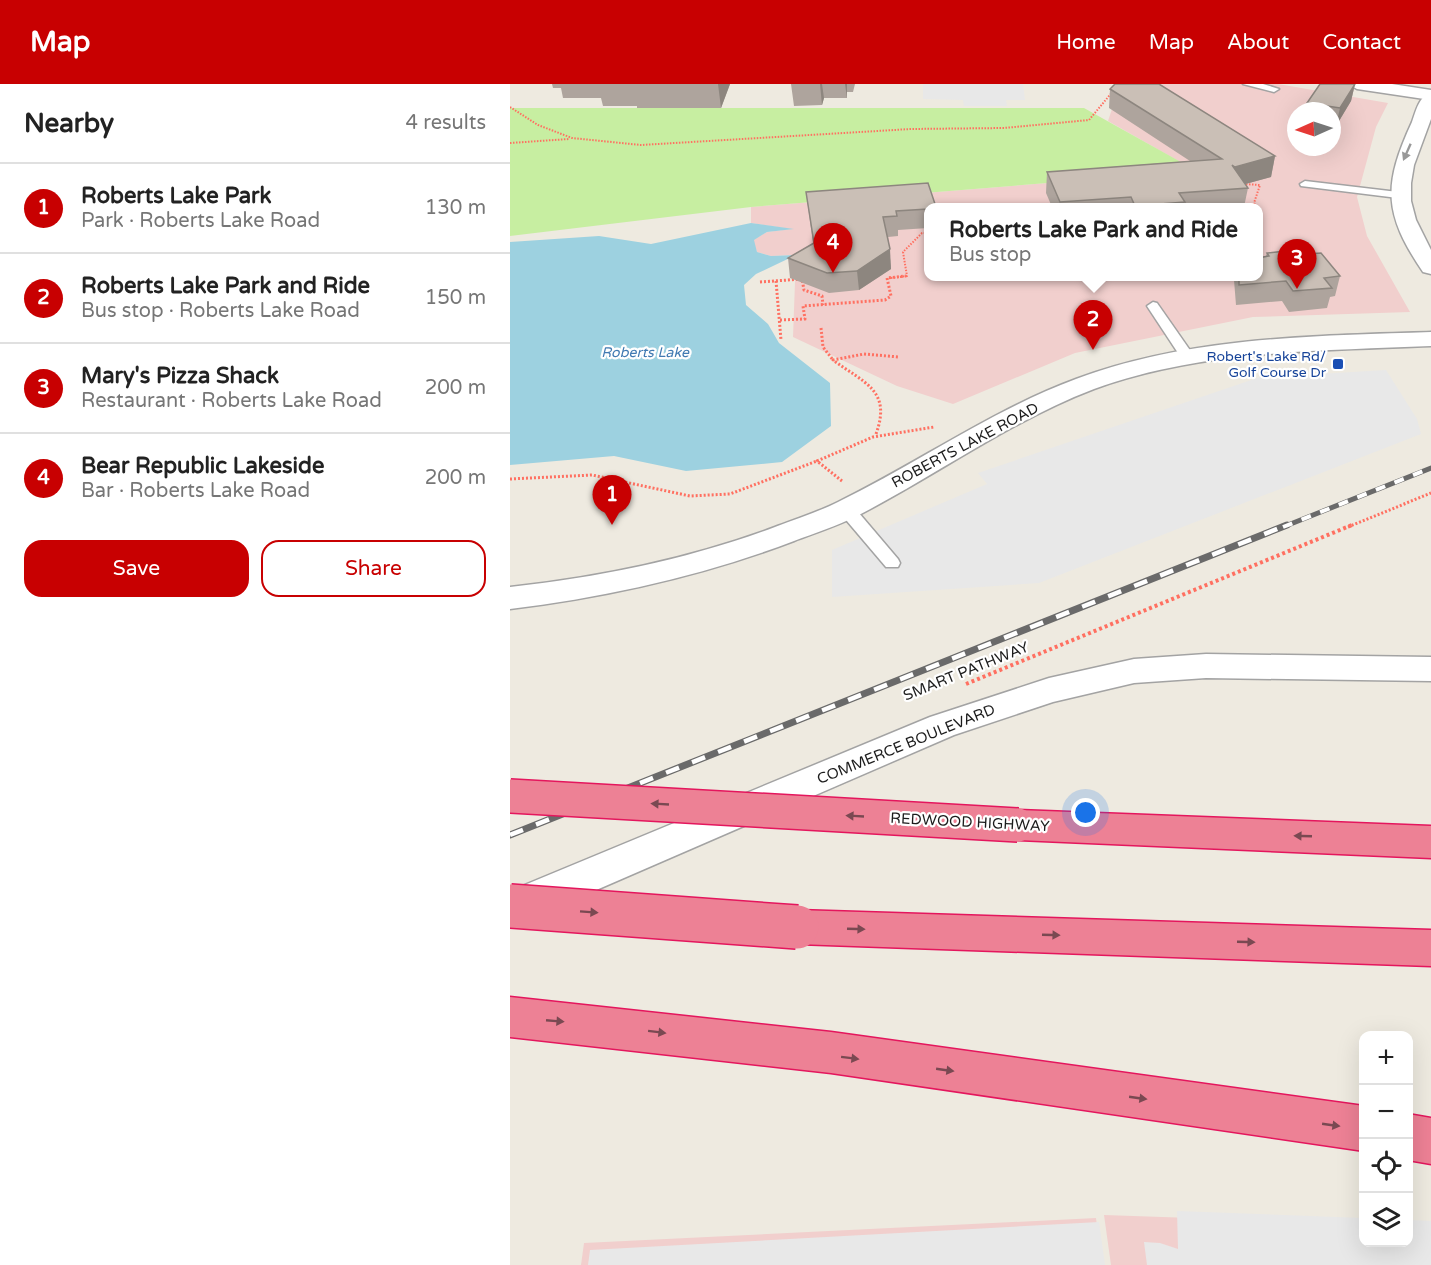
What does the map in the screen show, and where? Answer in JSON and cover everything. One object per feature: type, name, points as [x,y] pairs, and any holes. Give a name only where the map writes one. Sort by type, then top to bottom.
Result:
[{"type":"highway","name":"REDWOOD HIGHWAY","points":[[510,796],[1018,825],[1431,842]]},
{"type":"highway","points":[[1362,838],[1431,834]]},
{"type":"highway","points":[[510,908],[797,927],[1431,948]]},
{"type":"highway","points":[[510,1017],[599,1025],[1359,1128]]},
{"type":"highway","points":[[1413,1138],[1431,1141]]},
{"type":"street","points":[[1357,84],[1431,97],[1402,164],[1398,195],[1403,218],[1413,241],[1431,267]]},
{"type":"street","name":"ROBERTS LAKE ROAD","points":[[510,598],[548,594],[673,570],[765,542],[847,510],[1001,422],[1084,384],[1187,356],[1264,348],[1431,339]]},
{"type":"street","name":"COMMERCE BOULEVARD","points":[[510,908],[942,726],[1049,690],[1134,671],[1206,666],[1431,669]]},
{"type":"lane","points":[[1248,84],[1274,89]]},
{"type":"lane","points":[[1305,184],[1398,195]]},
{"type":"lane","points":[[1153,306],[1187,356]]},
{"type":"lane","points":[[847,510],[892,563]]},
{"type":"path","points":[[510,143],[572,138],[641,145],[911,129],[1004,128],[1089,120],[1119,84]]},
{"type":"path","points":[[510,107],[538,124],[572,138]]},
{"type":"path","points":[[1234,183],[1260,185],[1254,203]]},
{"type":"path","points":[[780,320],[805,319],[803,306],[885,300],[891,296],[887,278],[907,276],[903,252],[924,233]]},
{"type":"path","points":[[760,282],[801,279],[804,290],[822,296],[823,305]]},
{"type":"path","points":[[776,281],[782,340]]},
{"type":"path","points":[[821,328],[823,347],[833,360],[874,388],[884,403],[883,419],[876,434]]},
{"type":"path","points":[[833,360],[864,354],[899,357]]},
{"type":"path","points":[[510,479],[592,475],[690,496],[730,494],[817,461],[847,444],[876,434],[934,427]]},
{"type":"path","points":[[817,461],[843,481],[849,478]]},
{"type":"path","name":"SMART PATHWAY","points":[[956,688],[1431,493]]},
{"type":"shaded area","points":[[923,84],[1023,84],[1025,100],[1006,100],[1007,106],[964,106],[963,100],[923,99]]},
{"type":"shaded area","points":[[1133,84],[1278,84],[1388,103],[1376,127],[1357,197],[1367,236],[1410,312],[1253,317],[1075,353],[953,404],[897,386],[793,337],[796,255],[771,256],[757,252],[753,240],[767,232],[791,229],[751,223],[751,207],[1196,171],[1108,121],[1113,106]]},
{"type":"shaded area","points":[[1386,370],[1417,419],[1421,434],[1039,583],[832,597],[832,550],[987,484],[978,473],[1278,371],[1292,379],[1319,374]]},
{"type":"shaded area","points":[[1177,1211],[1359,1218],[1359,1247],[1413,1247],[1413,1220],[1431,1221],[1431,1265],[1147,1265],[1144,1242],[1160,1243],[1178,1249]]},
{"type":"shaded area","points":[[1104,1215],[1359,1224],[1359,1247],[1413,1247],[1431,1265],[1111,1265]]},
{"type":"shaded area","points":[[1096,1218],[1102,1265],[581,1265],[584,1243]]},
{"type":"shaded area","points":[[1099,1222],[1105,1265],[588,1265],[590,1250]]},
{"type":"green space","points":[[510,108],[1084,108],[1197,171],[751,207],[510,236]]},
{"type":"water","name":"Roberts Lake","points":[[751,223],[794,229],[767,232],[754,240],[757,252],[771,256],[796,255],[756,274],[744,285],[746,305],[768,324],[779,343],[830,383],[831,426],[782,462],[686,471],[614,456],[510,465],[510,242],[599,236],[651,244]]},
{"type":"building","points":[[1115,84],[1159,84],[1275,156],[1235,167],[1232,165],[1248,188],[1179,193],[1185,202],[1134,203],[1131,197],[1060,202],[1047,172],[1222,159],[1110,89]]},
{"type":"building","points":[[1320,84],[1355,84],[1341,106],[1341,102],[1308,102]]},
{"type":"building","points":[[928,183],[935,203],[924,203],[924,209],[896,211],[897,216],[883,217],[890,249],[857,271],[827,273],[788,258],[814,243],[806,192]]},
{"type":"building","points":[[1303,249],[1307,254],[1321,253],[1340,276],[1324,278],[1332,288],[1293,291],[1286,281],[1239,285],[1239,281],[1263,281],[1263,257],[1269,256],[1267,253]]},
{"type":"railway","points":[[1283,527],[1431,468]]},
{"type":"railway","points":[[510,835],[1287,525]]},
{"type":"place","name":"Bear Republic Lakeside","points":[[833,273]]},
{"type":"place","name":"Mary's Pizza Shack","points":[[1297,289]]},
{"type":"place","name":"Roberts Lake Park and Ride","points":[[1093,350]]},
{"type":"place","name":"Robert's Lake Rd/ Golf Course Dr","points":[[1338,364]]},
{"type":"place","name":"Roberts Lake Park","points":[[612,525]]}]
